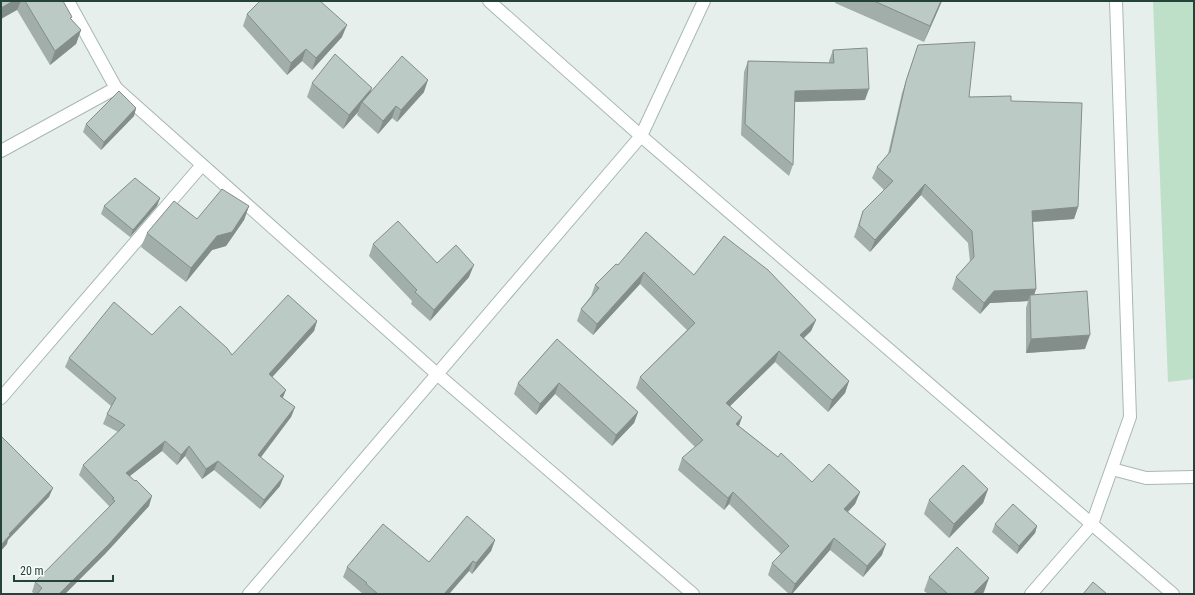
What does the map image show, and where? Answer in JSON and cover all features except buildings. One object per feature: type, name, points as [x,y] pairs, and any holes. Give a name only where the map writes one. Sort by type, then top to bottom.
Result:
[{"type":"street","points":[[68,1],[116,88],[437,374],[693,594]]},
{"type":"street","points":[[489,1],[641,136],[1173,594]]},
{"type":"street","points":[[249,594],[641,136],[704,1]]},
{"type":"street","points":[[1031,594],[1092,524],[1130,416],[1116,1]]},
{"type":"street","points":[[1,151],[116,88]]},
{"type":"street","points":[[1,398],[202,164]]},
{"type":"street","points":[[1112,468],[1146,478],[1194,477]]},
{"type":"green space","points":[[1153,1],[1194,1],[1194,379],[1168,382]]}]
